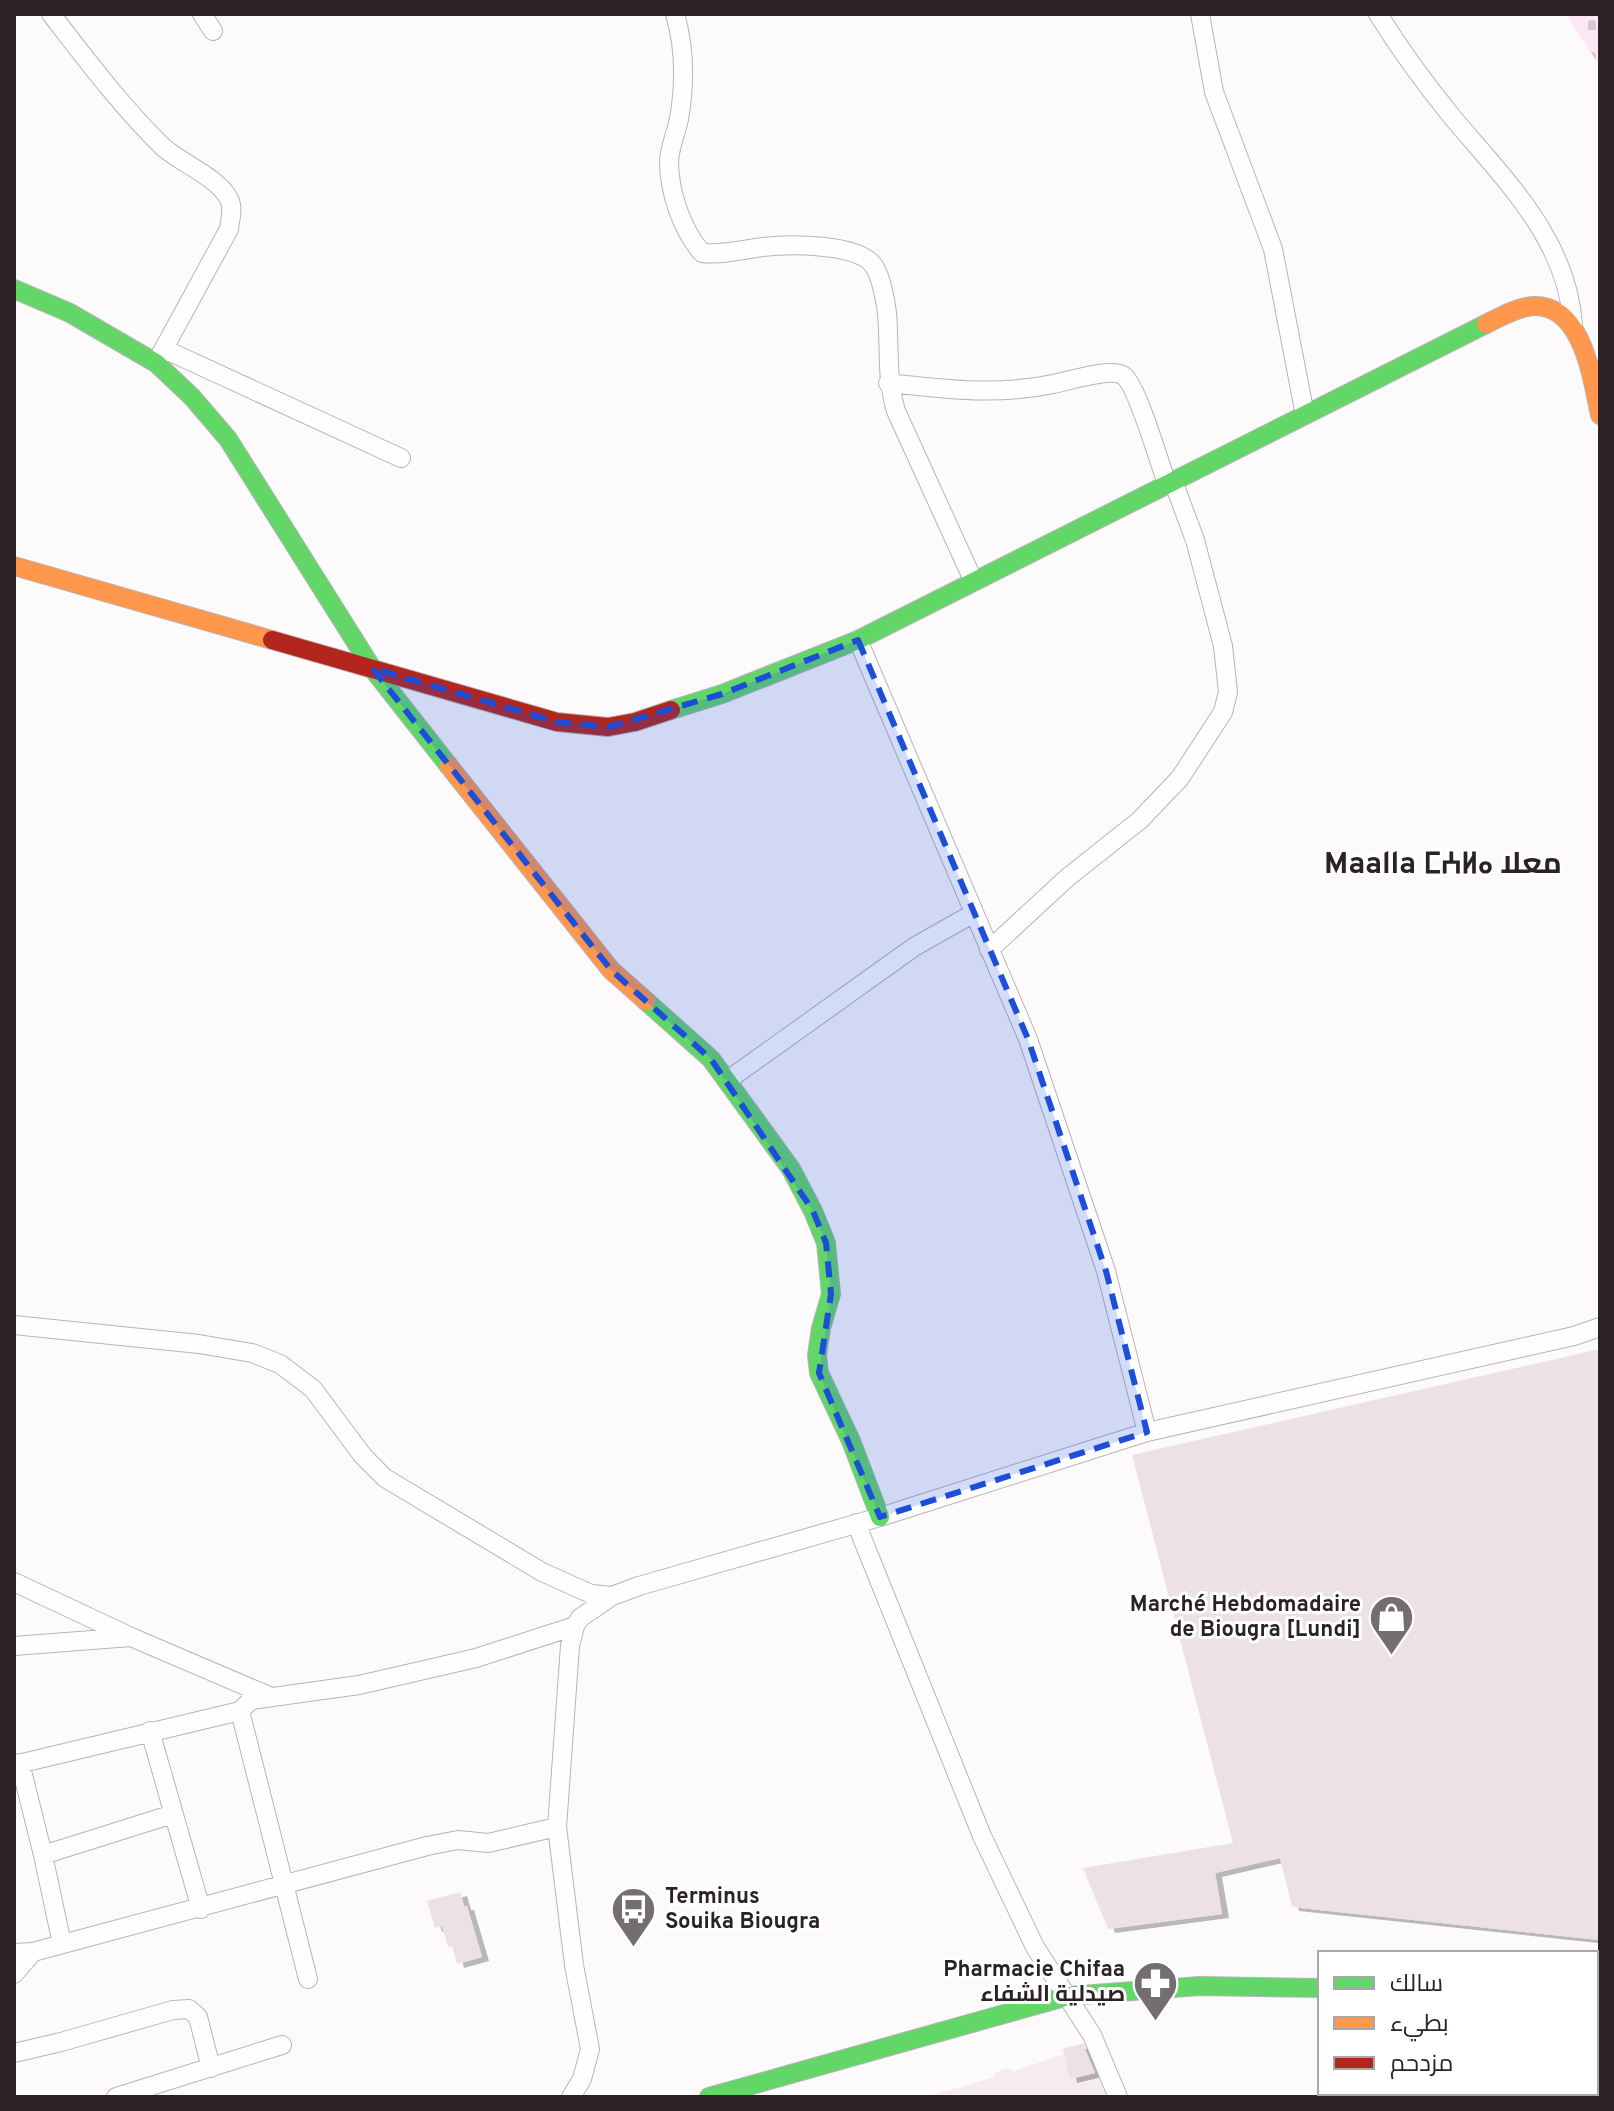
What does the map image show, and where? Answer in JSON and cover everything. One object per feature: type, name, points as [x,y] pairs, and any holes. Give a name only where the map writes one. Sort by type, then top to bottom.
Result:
[{"type":"street","points":[[51,14],[94,70],[163,148],[219,187],[229,198],[232,210],[229,229],[160,356]]},
{"type":"street","points":[[202,14],[213,31]]},
{"type":"street","points":[[675,14],[682,38],[683,75],[679,119],[669,158],[670,177],[678,207],[694,244],[702,253],[716,255],[765,247],[836,249],[864,256],[875,267],[887,315],[888,383],[896,411],[973,580]]},
{"type":"street","points":[[1200,14],[1214,92],[1273,249],[1305,415]]},
{"type":"street","points":[[1378,14],[1404,56],[1525,203],[1549,240],[1564,276],[1572,304],[1573,326],[1588,365],[1600,415]]},
{"type":"street","points":[[14,289],[160,356],[401,458]]},
{"type":"street","points":[[14,566],[557,722],[608,727],[680,708],[858,640],[1501,317],[1532,306],[1548,307],[1561,312],[1573,326]]},
{"type":"street","points":[[160,356],[228,439],[372,668],[611,970],[711,1059],[791,1169],[826,1243],[831,1294],[821,1328],[817,1355],[819,1373],[851,1441],[880,1517]]},
{"type":"street","points":[[888,383],[966,392],[1026,390],[1104,373],[1122,374],[1128,379],[1195,540],[1223,646],[1228,692],[1223,712],[1180,778],[1140,820],[1067,878],[989,950]]},
{"type":"street","points":[[858,640],[1028,1039],[1106,1271],[1147,1432]]},
{"type":"street","points":[[728,1080],[914,947],[974,913]]},
{"type":"street","points":[[14,1325],[199,1344],[252,1353],[280,1364],[313,1389],[363,1456],[385,1478],[542,1572],[591,1594],[612,1596]]},
{"type":"street","points":[[62,1944],[43,1855],[17,1764],[240,1711],[251,1700],[359,1685],[476,1658],[575,1626],[589,1611],[612,1596],[880,1517],[1147,1432],[1574,1336],[1600,1327]]},
{"type":"street","points":[[856,1523],[982,1836],[1035,1947],[1092,2035],[1118,2097]]},
{"type":"street","points":[[14,1582],[131,1637],[269,1696]]},
{"type":"street","points":[[571,2097],[587,2065],[590,2049],[574,1965],[557,1827],[567,1668],[575,1626]]},
{"type":"street","points":[[14,1646],[131,1637]]},
{"type":"street","points":[[240,1711],[308,1979]]},
{"type":"street","points":[[150,1731],[201,1909]]},
{"type":"street","points":[[43,1855],[173,1814]]},
{"type":"street","points":[[14,1953],[33,1952],[201,1909],[427,1846],[458,1840],[488,1843],[557,1827]]},
{"type":"street","points":[[14,1974],[33,1952]]},
{"type":"street","points":[[709,2097],[1068,1996],[1199,1986],[1318,1988]]},
{"type":"street","points":[[14,2053],[173,2010],[189,2009],[198,2017],[211,2068]]},
{"type":"street","points":[[121,2096],[282,2045]]},
{"type":"highlighted area","points":[[858,640],[1028,1039],[1106,1271],[1147,1432],[880,1517],[819,1373],[831,1294],[826,1243],[813,1211],[711,1059],[611,970],[372,668],[557,722],[608,727],[722,694]]},
{"type":"shaded area","points":[[1091,2042],[1122,2097],[926,2097],[994,2077],[996,2072],[1008,2068],[1014,2071],[1064,2054],[1063,2048]]},
{"type":"green space","points":[[1565,14],[1600,14],[1600,66]]},
{"type":"building","name":"Marché Hebdomadaire de Biougra [Lundi]","points":[[1600,1349],[1600,1940],[1292,1907],[1280,1858],[1215,1873],[1222,1914],[1108,1929],[1083,1868],[1233,1843],[1132,1455]]},
{"type":"building","points":[[460,1892],[482,1957],[457,1964],[442,1926],[435,1928],[427,1901]]},
{"type":"building","points":[[1083,2044],[1095,2073],[1070,2079],[1063,2049]]},
{"type":"traffic: fast","points":[[14,289],[70,313],[156,363],[192,397],[228,439],[372,668],[449,766]]},
{"type":"traffic: fast","points":[[671,710],[722,694],[858,640],[1486,324]]},
{"type":"traffic: fast","points":[[646,1001],[711,1059],[791,1169],[813,1211],[826,1243],[831,1294],[821,1328],[817,1355],[819,1373],[851,1441],[880,1517]]},
{"type":"traffic: fast","points":[[709,2097],[1068,1996],[1199,1986],[1318,1988]]},
{"type":"traffic: slow","points":[[1486,324],[1515,310],[1533,306],[1550,309],[1563,317],[1582,346],[1600,415]]},
{"type":"traffic: slow","points":[[14,566],[272,640]]},
{"type":"traffic: slow","points":[[449,766],[611,970],[646,1001]]},
{"type":"traffic: jam","points":[[272,640],[557,722],[608,727],[671,710]]},
{"type":"place","name":"Marché Hebdomadaire de Biougra [Lundi]","points":[[1392,1657]]},
{"type":"place","name":"Terminus Souika Biougra","points":[[634,1949]]},
{"type":"place","name":"Pharmacie Chifaa صيدلية الشفاء","points":[[1156,2022]]},
{"type":"district","name":"Maalla ⵎⵄⵍⴰ معلا","points":[[1443,865]]}]
